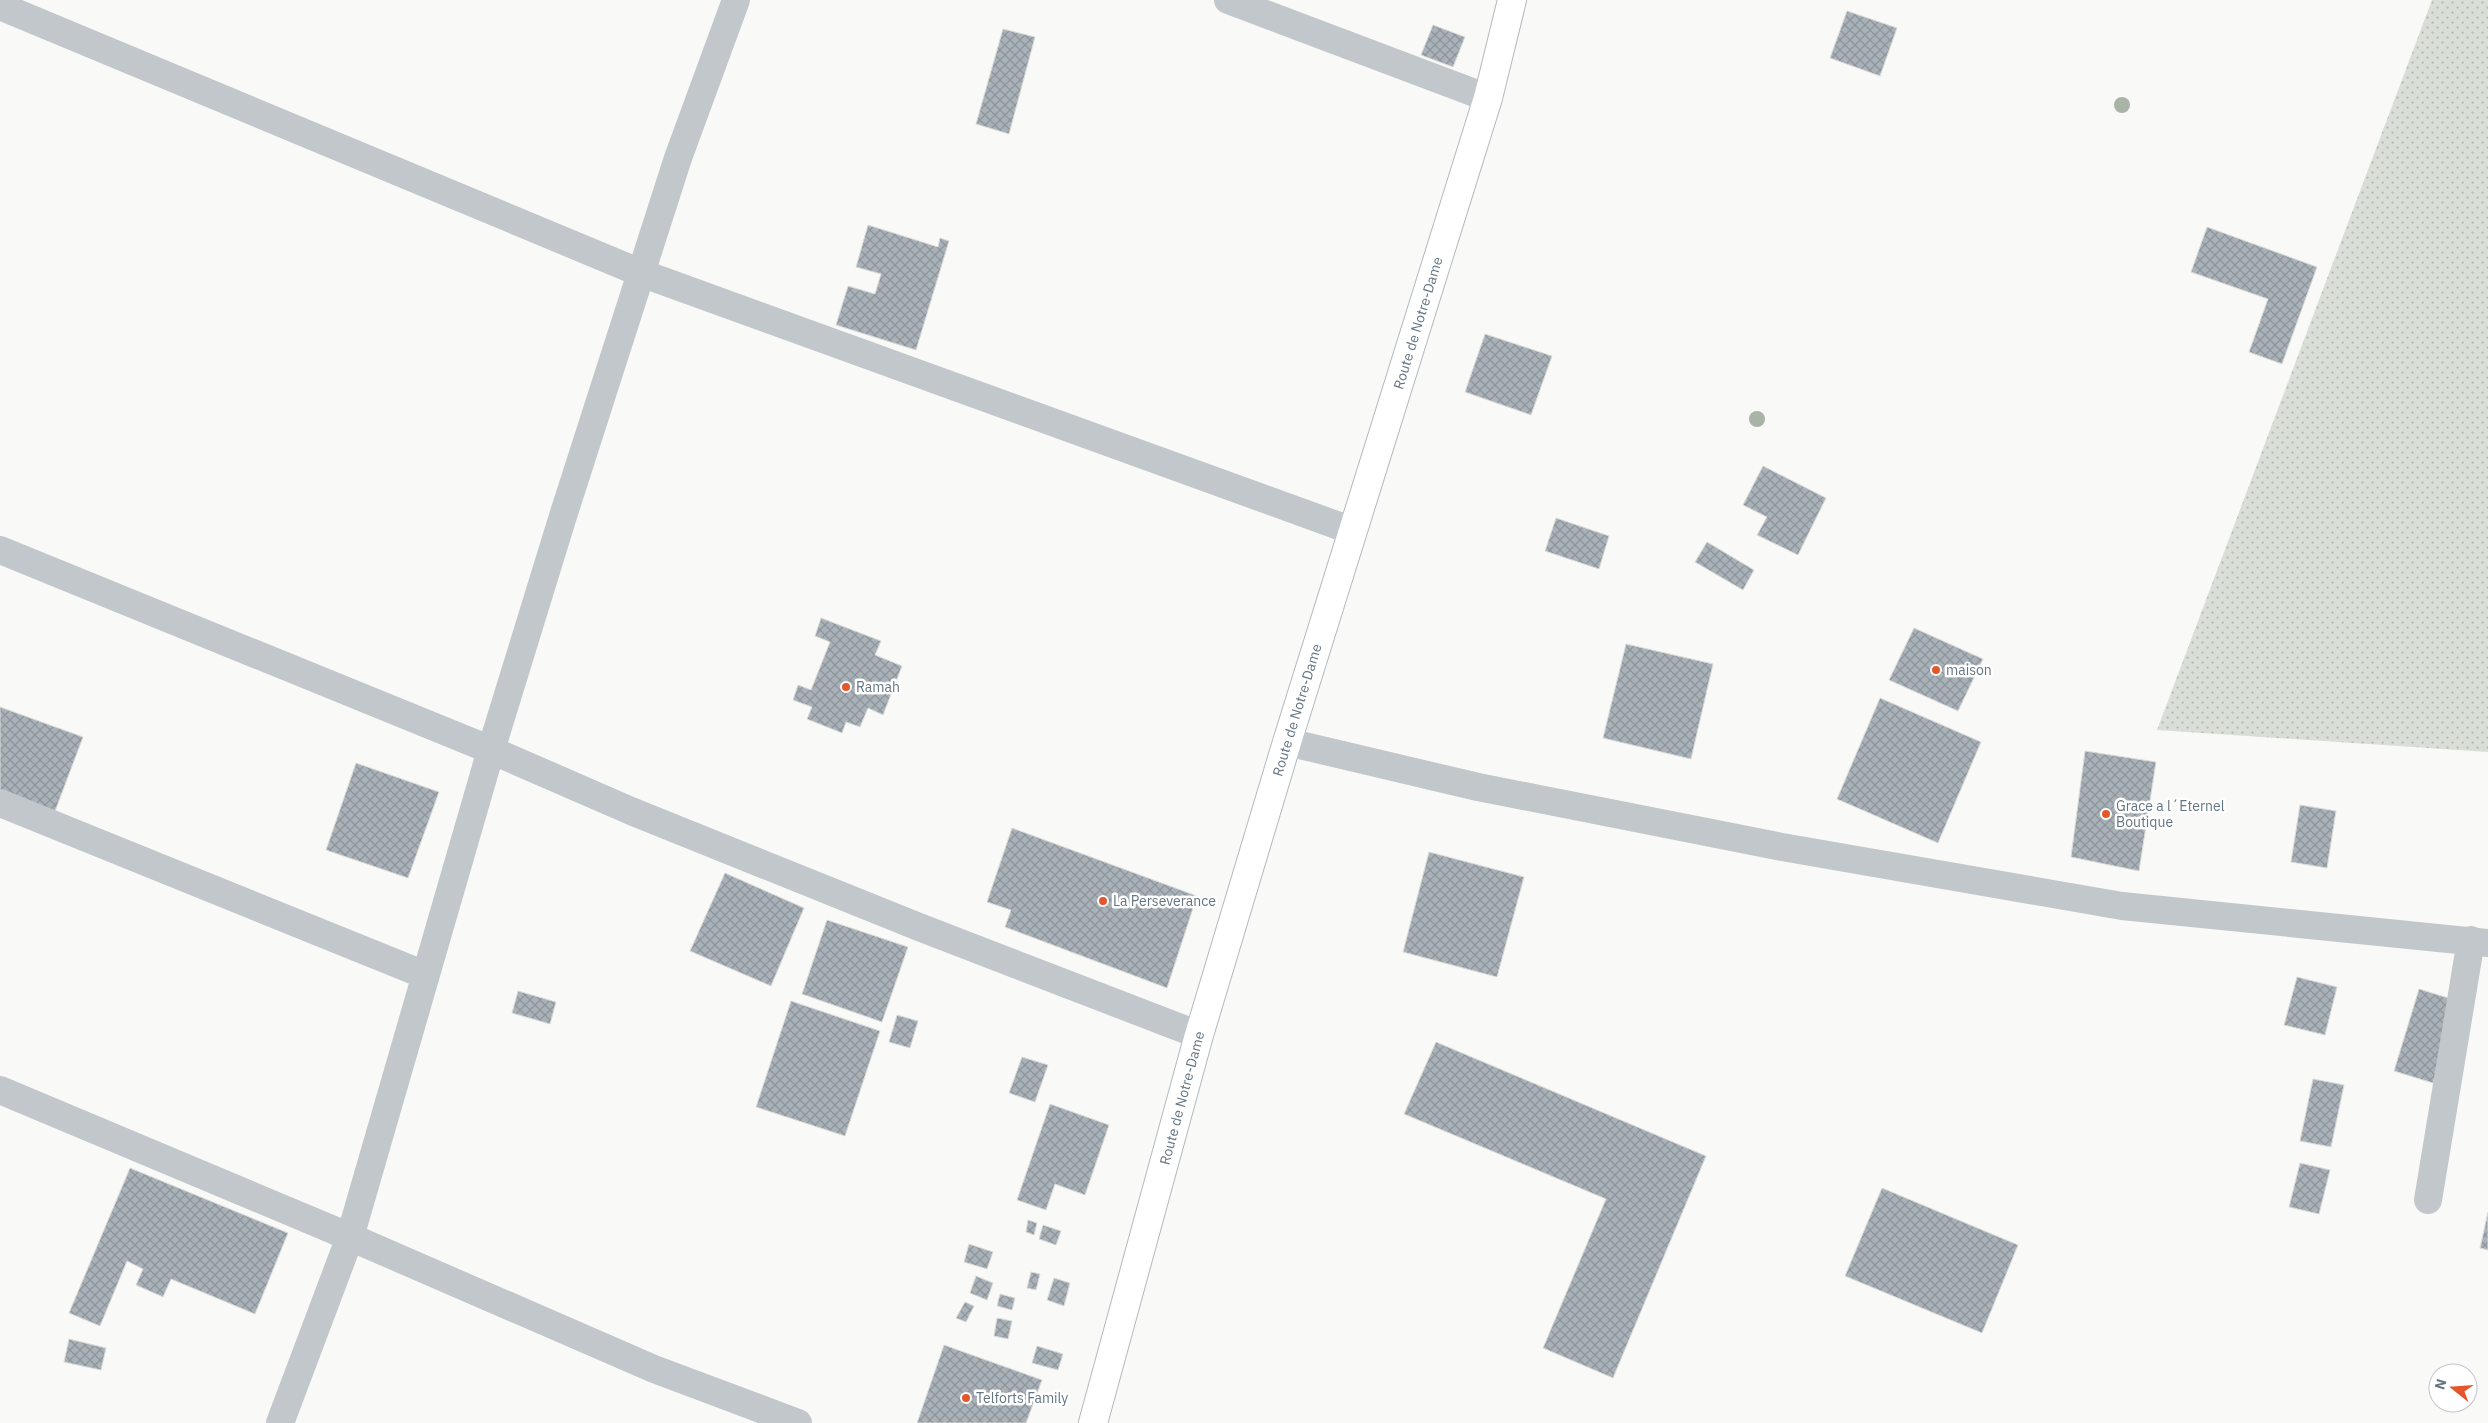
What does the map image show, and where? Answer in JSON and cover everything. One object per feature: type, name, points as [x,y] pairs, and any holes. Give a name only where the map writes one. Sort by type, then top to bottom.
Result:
[{"type":"street","points":[[280,1423],[350,1237],[491,750],[562,516],[678,158],[736,0]]},
{"type":"street","points":[[1228,0],[1488,98]]},
{"type":"street","name":"Route de Notre-Dame","points":[[1093,1423],[1199,1035],[1287,742],[1488,98],[1512,0]]},
{"type":"street","points":[[0,6],[641,273],[1353,532]]},
{"type":"street","points":[[0,550],[491,750],[631,811],[919,927],[1199,1035]]},
{"type":"street","points":[[1287,742],[1478,787],[1782,846],[2122,906],[2479,942],[2428,1200]]},
{"type":"street","points":[[0,803],[426,975]]},
{"type":"street","points":[[0,1090],[350,1237],[654,1368],[798,1423]]},
{"type":"shaded area","points":[[2432,0],[2488,0],[2488,752],[2157,730]]},
{"type":"building","points":[[1847,11],[1897,28],[1880,76],[1830,58]]},
{"type":"building","points":[[1433,25],[1465,37],[1453,67],[1421,55]]},
{"type":"building","points":[[1003,29],[1035,37],[1009,134],[976,124]]},
{"type":"building","points":[[868,225],[938,247],[940,238],[949,241],[916,350],[836,325],[848,286],[875,294],[881,274],[856,267]]},
{"type":"building","points":[[2207,227],[2317,267],[2282,364],[2249,352],[2268,299],[2191,272]]},
{"type":"building","points":[[1485,334],[1552,356],[1531,415],[1465,392]]},
{"type":"building","points":[[1763,466],[1826,498],[1798,555],[1757,535],[1767,517],[1743,505]]},
{"type":"building","points":[[1556,518],[1609,536],[1599,569],[1545,551]]},
{"type":"building","points":[[1707,542],[1754,570],[1743,590],[1695,562]]},
{"type":"building","points":[[821,618],[881,641],[875,655],[902,666],[883,715],[868,708],[860,727],[846,722],[842,733],[807,719],[812,707],[793,700],[798,685],[811,690],[830,642],[815,636]]},
{"type":"building","name":"maison","points":[[1914,628],[1983,659],[1958,711],[1889,680]]},
{"type":"building","points":[[1626,644],[1713,664],[1691,759],[1603,738]]},
{"type":"building","points":[[1880,698],[1981,742],[1938,843],[1837,799]]},
{"type":"building","points":[[0,707],[83,737],[54,814],[0,794]]},
{"type":"building","points":[[2085,751],[2156,762],[2139,871],[2071,857]]},
{"type":"building","points":[[356,763],[439,792],[408,878],[326,850]]},
{"type":"building","points":[[2300,805],[2336,811],[2327,868],[2291,862]]},
{"type":"building","points":[[1012,828],[1197,896],[1167,988],[1005,927],[1011,910],[987,902]]},
{"type":"building","points":[[1429,852],[1524,877],[1497,977],[1403,952]]},
{"type":"building","points":[[725,873],[804,908],[771,986],[690,951]]},
{"type":"building","points":[[827,920],[908,947],[882,1022],[802,994]]},
{"type":"building","points":[[2297,977],[2337,987],[2325,1035],[2284,1025]]},
{"type":"building","points":[[2419,989],[2458,1001],[2433,1083],[2394,1071]]},
{"type":"building","points":[[518,991],[556,1002],[550,1024],[512,1013]]},
{"type":"building","points":[[791,1001],[880,1031],[845,1136],[756,1107]]},
{"type":"building","points":[[897,1015],[918,1021],[910,1048],[889,1042]]},
{"type":"building","points":[[1436,1042],[1706,1156],[1613,1378],[1543,1348],[1606,1199],[1404,1114]]},
{"type":"building","points":[[1022,1057],[1048,1065],[1035,1102],[1009,1093]]},
{"type":"building","points":[[2313,1079],[2344,1085],[2331,1147],[2300,1141]]},
{"type":"building","points":[[1050,1104],[1109,1125],[1085,1195],[1055,1184],[1046,1210],[1017,1200]]},
{"type":"building","points":[[2300,1163],[2330,1170],[2319,1214],[2289,1207]]},
{"type":"building","points":[[130,1168],[288,1233],[255,1314],[171,1279],[163,1297],[136,1285],[143,1269],[127,1261],[100,1326],[69,1313]]},
{"type":"building","points":[[1882,1188],[2018,1245],[1982,1333],[1845,1276]]},
{"type":"building","points":[[2488,1212],[2488,1250],[2480,1248]]},
{"type":"building","points":[[1028,1220],[1037,1223],[1034,1235],[1026,1232]]},
{"type":"building","points":[[1043,1225],[1061,1231],[1056,1245],[1039,1239]]},
{"type":"building","points":[[969,1244],[993,1252],[987,1269],[964,1262]]},
{"type":"building","points":[[1031,1272],[1040,1274],[1036,1290],[1027,1288]]},
{"type":"building","points":[[976,1276],[993,1283],[987,1300],[970,1293]]},
{"type":"building","points":[[1054,1278],[1070,1283],[1064,1306],[1047,1300]]},
{"type":"building","points":[[1000,1294],[1015,1298],[1012,1310],[997,1306]]},
{"type":"building","points":[[965,1302],[974,1306],[966,1322],[956,1318]]},
{"type":"building","points":[[997,1318],[1012,1321],[1008,1339],[994,1336]]},
{"type":"building","points":[[69,1339],[106,1348],[101,1370],[64,1362]]},
{"type":"building","points":[[944,1345],[1042,1380],[1026,1423],[917,1423]]},
{"type":"building","points":[[1037,1346],[1063,1354],[1058,1370],[1032,1363]]},
{"type":"place","name":"maison","points":[[1936,670]]},
{"type":"place","name":"Ramah","points":[[846,687]]},
{"type":"place","name":"Grace a l´Eternel Boutique","points":[[2106,814]]},
{"type":"place","name":"La Perseverance","points":[[1103,901]]},
{"type":"place","name":"Telforts Family","points":[[966,1398]]}]
